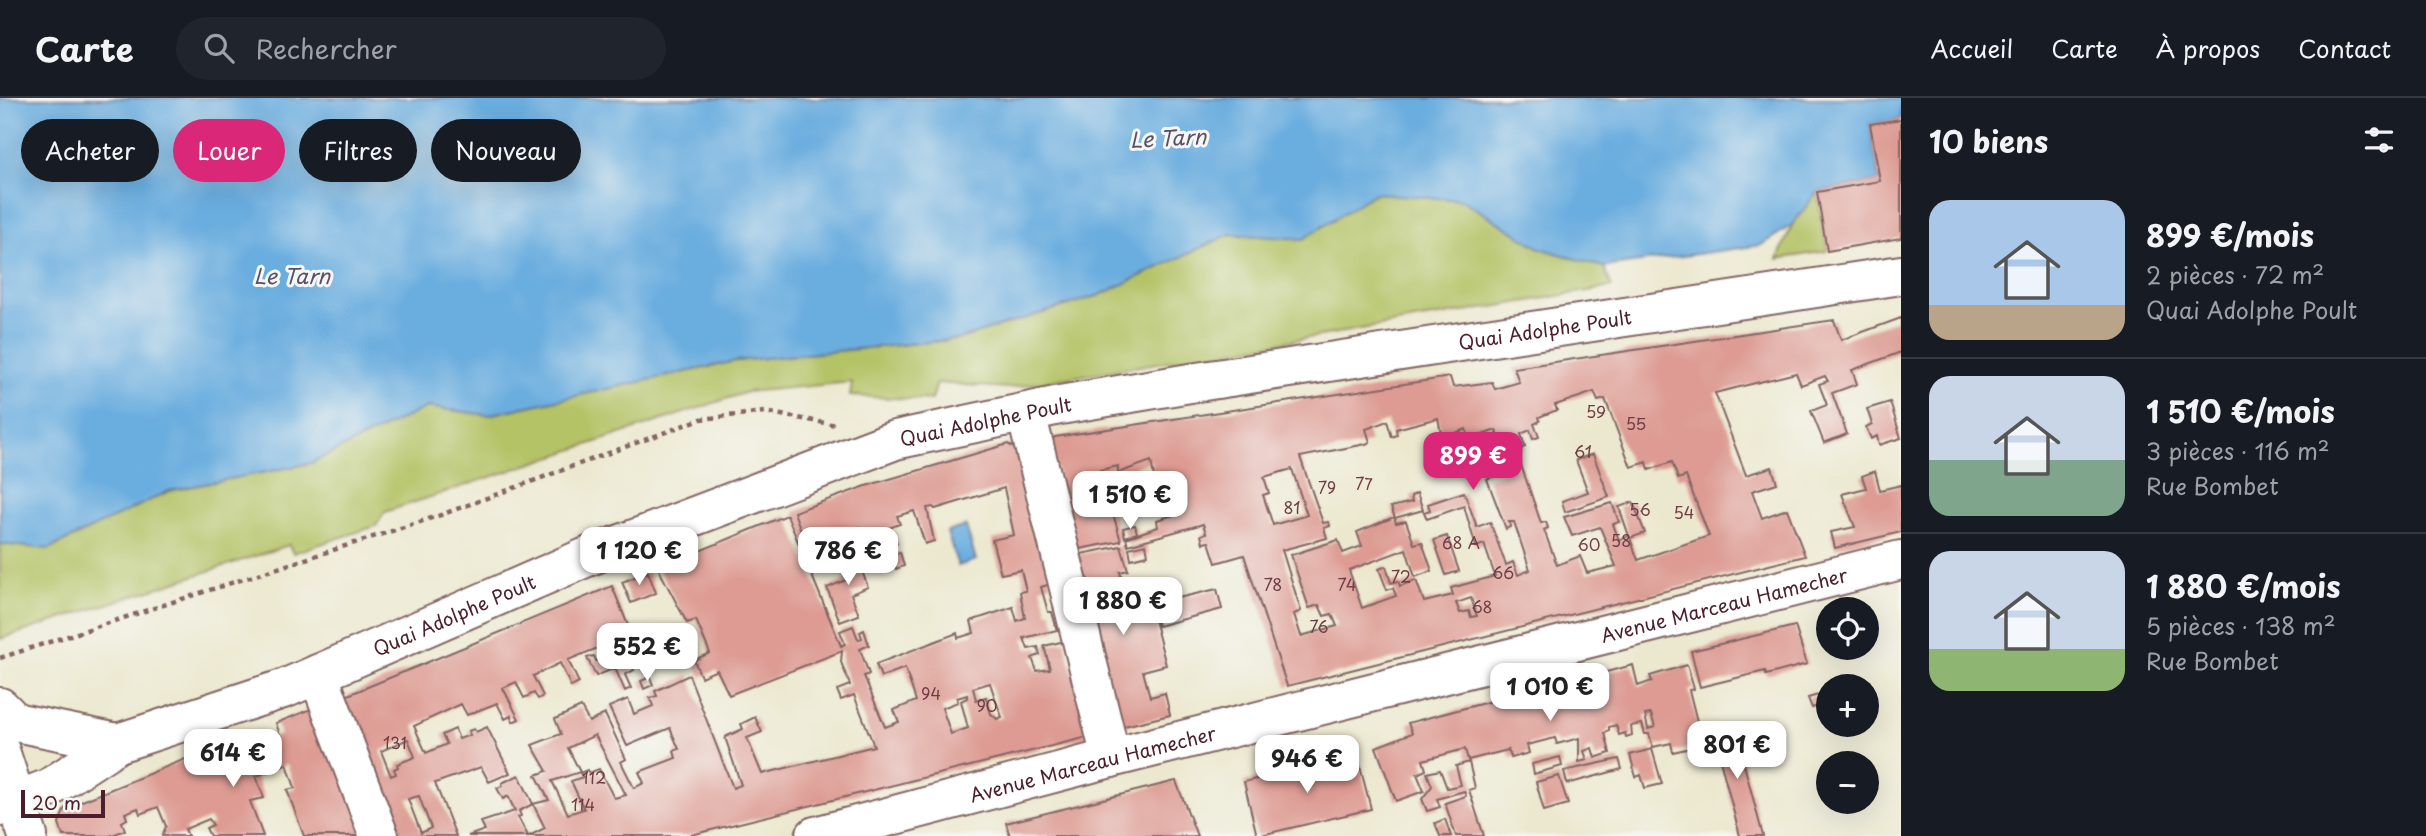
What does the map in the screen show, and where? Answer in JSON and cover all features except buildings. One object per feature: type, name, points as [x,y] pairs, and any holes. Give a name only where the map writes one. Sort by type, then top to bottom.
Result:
[{"type":"main road","name":"Quai Adolphe Poult","points":[[14,815],[49,788],[118,743],[286,688],[587,557],[895,440],[1184,384],[1901,275]]},
{"type":"main road","points":[[1026,413],[1111,758]]},
{"type":"main road","name":"Avenue Marceau Hamecher","points":[[815,836],[1111,758],[1901,560]]},
{"type":"main road","points":[[318,674],[379,836]]},
{"type":"main road","name":"Quai Adolphe Poult","points":[[0,707],[15,722],[118,743]]},
{"type":"main road","points":[[0,751],[14,815]]},
{"type":"path","points":[[0,658],[438,516],[701,419],[765,412],[832,426]]},
{"type":"green space","points":[[1817,192],[1827,251],[1778,259],[1792,225]]},
{"type":"green space","points":[[1375,193],[1462,200],[1540,248],[1604,267],[1612,287],[1008,388],[937,383],[932,400],[850,396],[852,382],[747,392],[385,512],[376,526],[293,553],[289,545],[0,639],[0,544],[49,549],[169,491],[311,463],[427,407],[488,415],[736,361],[959,339],[1100,295],[1230,234],[1303,239]]},
{"type":"water","name":"Le Tarn","points":[[0,98],[1901,98],[1901,119],[1870,124],[1880,181],[1817,192],[1792,225],[1761,245],[1604,267],[1540,248],[1462,200],[1375,193],[1303,239],[1230,234],[1100,295],[959,339],[736,361],[488,415],[427,407],[311,463],[169,491],[49,549],[0,544]]},
{"type":"water","points":[[966,526],[976,560],[958,566],[947,532]]}]
